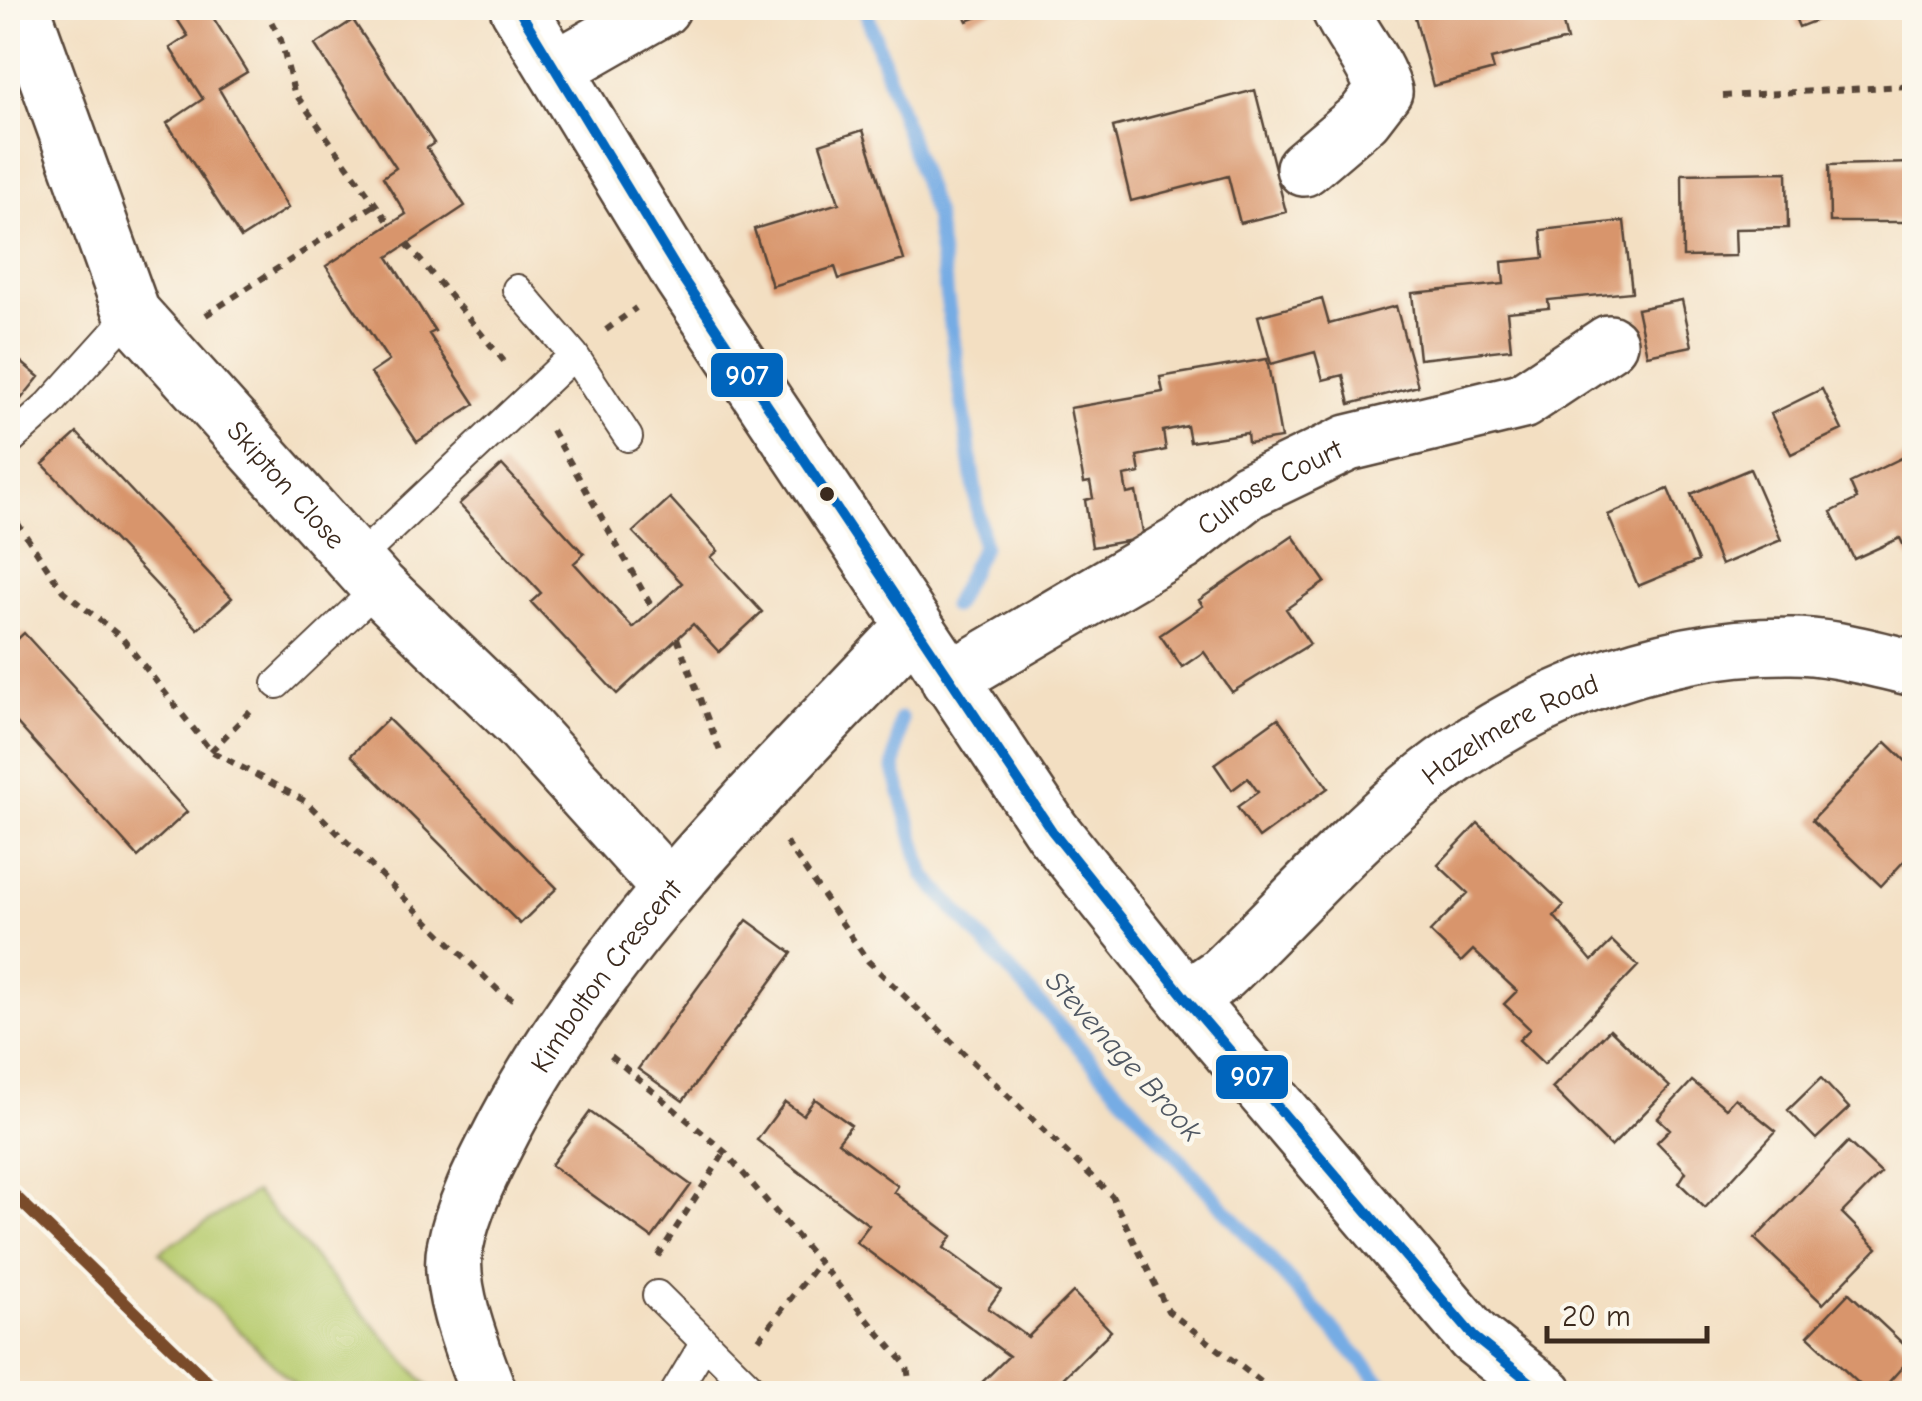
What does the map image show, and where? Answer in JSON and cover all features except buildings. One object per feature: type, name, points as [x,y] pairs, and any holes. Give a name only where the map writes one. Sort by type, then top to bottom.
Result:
[{"type":"street","name":"Skipton Close","points":[[22,8],[146,329],[368,574],[520,722],[669,888]]},
{"type":"street","points":[[518,8],[681,276],[1052,831],[1186,999],[1474,1337],[1546,1394]]},
{"type":"street","points":[[556,68],[662,8]]},
{"type":"street","points":[[1304,168],[1364,117],[1384,91],[1374,60],[1350,32],[1339,8]]},
{"type":"street","name":"Culrose Court","points":[[948,680],[1182,544],[1248,491],[1348,443],[1522,401],[1609,343]]},
{"type":"street","name":"Kimbolton Crescent","points":[[489,1394],[463,1326],[454,1250],[482,1169],[562,1028],[669,888],[913,627]]},
{"type":"street","name":"Hazelmere Road","points":[[1186,999],[1222,974],[1414,788],[1523,714],[1613,676],[1702,650],[1792,646],[1914,668]]},
{"type":"lane","points":[[517,289],[574,354],[628,437]]},
{"type":"lane","points":[[8,442],[146,329]]},
{"type":"lane","points":[[277,684],[368,574],[574,354]]},
{"type":"lane","points":[[656,1295],[758,1394]]},
{"type":"lane","points":[[674,1394],[704,1344]]},
{"type":"path","points":[[264,8],[281,40],[294,92],[390,224]]},
{"type":"path","points":[[1723,96],[1906,86],[1912,8]]},
{"type":"path","points":[[146,329],[376,204]]},
{"type":"path","points":[[574,354],[637,307]]},
{"type":"path","points":[[8,510],[62,591],[122,638],[211,751],[305,801],[500,992],[594,1042],[691,1119],[724,1152],[817,1266],[907,1366],[910,1394]]},
{"type":"path","points":[[677,638],[723,761]]},
{"type":"path","points":[[211,751],[277,684]]},
{"type":"path","points":[[784,839],[868,961],[1112,1196],[1168,1311],[1277,1394]]},
{"type":"path","points":[[656,1295],[641,1282],[724,1152]]},
{"type":"path","points":[[733,1372],[817,1266]]},
{"type":"path","points":[[845,1394],[859,1394]]},
{"type":"green space","points":[[255,1192],[434,1393],[303,1393],[159,1252]]},
{"type":"waterway","name":"Stevenage Brook","points":[[865,8],[935,215],[983,546],[953,606]]},
{"type":"waterway","name":"Stevenage Brook","points":[[901,719],[894,769],[924,875],[1391,1394]]},
{"type":"transit line","name":"907","points":[[518,8],[681,276],[1052,831],[1186,999],[1474,1337],[1545,1394]]},
{"type":"transit line","points":[[8,1189],[220,1394]]}]
